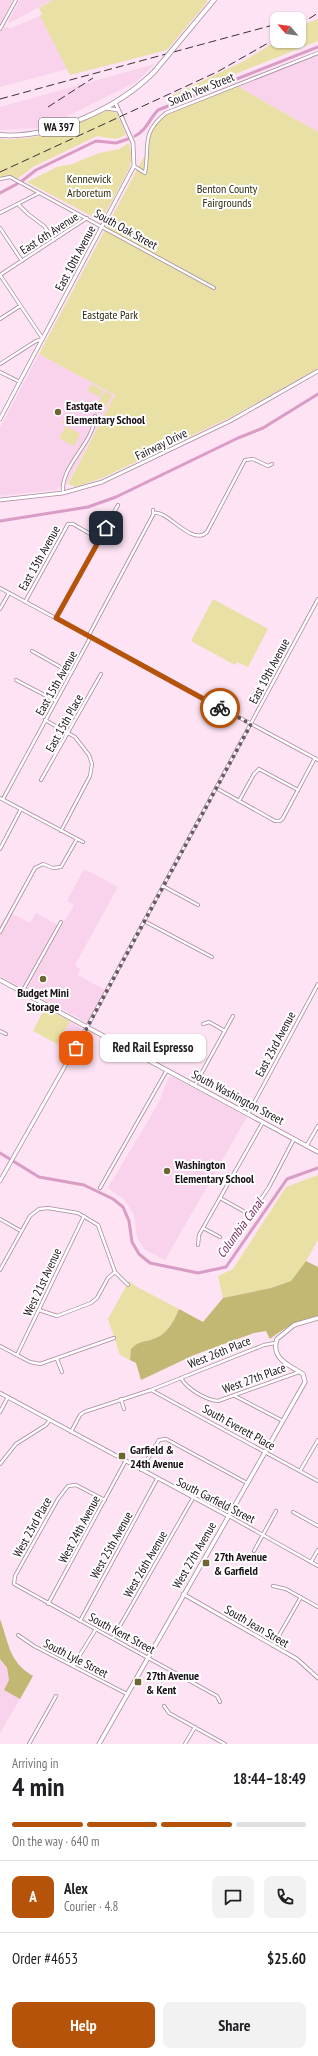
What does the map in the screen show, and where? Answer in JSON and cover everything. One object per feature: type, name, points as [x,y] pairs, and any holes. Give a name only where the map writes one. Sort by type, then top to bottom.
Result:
[{"type":"main road","name":"WA 397","points":[[0,135],[32,134],[52,129],[115,102],[141,85],[154,72],[214,0]]},
{"type":"main road","name":"South Washington Street","points":[[0,980],[318,1152]]},
{"type":"main road","name":"West 26th Place","points":[[275,1343],[280,1335],[294,1326],[318,1318]]},
{"type":"main road","points":[[275,1343],[280,1359],[299,1372]]},
{"type":"main road","name":"West 27th Avenue","points":[[99,1744],[183,1594],[304,1384],[305,1377],[299,1372]]},
{"type":"street","points":[[0,28],[16,0]]},
{"type":"street","name":"South Yew Street","points":[[134,166],[145,173],[148,137],[155,123],[166,113],[318,53]]},
{"type":"street","points":[[115,102],[133,143],[134,166]]},
{"type":"street","points":[[100,109],[113,108],[120,112]]},
{"type":"street","name":"East 10th Avenue","points":[[0,419],[134,166]]},
{"type":"street","name":"South Oak Street","points":[[0,180],[8,177],[88,218],[214,288]]},
{"type":"street","points":[[0,213],[39,193]]},
{"type":"street","points":[[18,204],[44,226],[54,240]]},
{"type":"street","name":"East 6th Avenue","points":[[0,275],[88,218]]},
{"type":"street","points":[[0,228],[22,261]]},
{"type":"street","points":[[0,275],[42,339],[36,341],[0,364]]},
{"type":"street","points":[[0,319],[20,306]]},
{"type":"street","name":"Fairway Drive","points":[[0,500],[63,493],[92,486],[230,421],[318,371]]},
{"type":"street","points":[[0,372],[20,382]]},
{"type":"street","points":[[63,493],[63,482],[92,428],[95,416]]},
{"type":"street","name":"East 15th Avenue","points":[[1,798],[56,702],[153,511],[161,513],[194,534],[204,535],[245,460],[248,458],[253,459],[268,466],[272,464]]},
{"type":"street","points":[[56,618],[118,505]]},
{"type":"street","name":"East 13th Avenue","points":[[25,602],[66,526],[70,523],[100,539]]},
{"type":"street","points":[[0,588],[317,759],[280,821],[275,821],[216,788]]},
{"type":"street","name":"East 13th Avenue","points":[[0,610],[9,593]]},
{"type":"street","name":"East 19th Avenue","points":[[87,1027],[318,599]]},
{"type":"street","points":[[32,651],[71,673]]},
{"type":"street","name":"East 15th Place","points":[[41,780],[69,733],[101,674]]},
{"type":"street","points":[[16,680],[56,702]]},
{"type":"street","points":[[45,720],[78,739],[91,760],[92,771],[61,831]]},
{"type":"street","points":[[239,801],[257,770],[262,770],[298,790]]},
{"type":"street","points":[[1,798],[83,842]]},
{"type":"street","points":[[0,849],[21,809]]},
{"type":"street","points":[[0,932],[35,868],[43,864],[53,868],[58,868],[64,863],[77,839]]},
{"type":"street","points":[[163,886],[198,905]]},
{"type":"street","points":[[144,921],[212,958]]},
{"type":"street","points":[[22,992],[61,922]]},
{"type":"street","name":"East 23rd Avenue","points":[[248,1114],[318,984]]},
{"type":"street","points":[[195,1085],[233,1016]]},
{"type":"street","points":[[203,1024],[209,1022],[225,1030]]},
{"type":"street","points":[[0,1181],[87,1027]]},
{"type":"street","points":[[0,1031],[6,1034]]},
{"type":"street","points":[[100,1188],[167,1070]]},
{"type":"street","points":[[198,1245],[198,1238],[203,1228],[264,1122]]},
{"type":"street","points":[[307,1145],[318,1126]]},
{"type":"street","points":[[220,1198],[245,1212],[250,1213],[270,1187],[294,1139]]},
{"type":"street","points":[[0,1270],[30,1216],[36,1210],[48,1208],[78,1213],[95,1222],[100,1228],[115,1272],[128,1285]]},
{"type":"street","name":"West 21st Avenue","points":[[17,1355],[84,1216]]},
{"type":"street","points":[[0,1219],[21,1231]]},
{"type":"street","points":[[203,1228],[220,1237]]},
{"type":"street","points":[[39,1310],[57,1316],[91,1303],[97,1298],[108,1278],[115,1272]]},
{"type":"street","points":[[0,1346],[35,1363],[57,1359],[114,1338]]},
{"type":"street","name":"West 26th Place","points":[[71,1433],[80,1415],[84,1412],[151,1390],[264,1345],[275,1343]]},
{"type":"street","points":[[57,1359],[62,1372]]},
{"type":"street","name":"West 27th Place","points":[[181,1378],[190,1388],[215,1400],[234,1396],[299,1372]]},
{"type":"street","name":"South Everett Place","points":[[151,1390],[318,1481]]},
{"type":"street","name":"South Garfield Street","points":[[0,1393],[125,1462],[263,1534],[318,1566]]},
{"type":"street","points":[[234,1396],[283,1421]]},
{"type":"street","points":[[0,1412],[8,1398]]},
{"type":"street","points":[[121,1399],[124,1409]]},
{"type":"street","points":[[0,1464],[16,1444],[46,1425],[49,1421]]},
{"type":"street","points":[[141,1470],[157,1443],[161,1439],[166,1439],[247,1483]]},
{"type":"street","points":[[300,1471],[318,1440]]},
{"type":"street","name":"West 24th Avenue","points":[[48,1604],[125,1462]]},
{"type":"street","name":"West 25th Avenue","points":[[80,1620],[157,1479]]},
{"type":"street","name":"West 23rd Place","points":[[14,1582],[15,1576],[58,1498],[68,1486],[72,1485],[105,1500]]},
{"type":"street","name":"West 26th Avenue","points":[[113,1638],[193,1498]]},
{"type":"street","points":[[254,1551],[276,1511]]},
{"type":"street","points":[[294,1512],[318,1526]]},
{"type":"street","points":[[311,1562],[318,1550]]},
{"type":"street","name":"South Kent Street","points":[[14,1582],[18,1588],[148,1656],[217,1696],[220,1702]]},
{"type":"street","points":[[273,1586],[286,1589],[318,1607]]},
{"type":"street","name":"South Jean Street","points":[[183,1594],[302,1662],[318,1678]]},
{"type":"street","points":[[273,1646],[301,1597]]},
{"type":"street","points":[[73,1666],[96,1629]]},
{"type":"street","name":"South Lyle Street","points":[[18,1635],[34,1646],[127,1694]]},
{"type":"street","points":[[29,1744],[56,1696]]},
{"type":"street","points":[[164,1706],[169,1712],[225,1744]]},
{"type":"street","points":[[185,1744],[195,1727]]},
{"type":"shaded area","points":[[0,0],[13,0],[0,24]]},
{"type":"shaded area","points":[[20,0],[53,0],[9,23],[8,22]]},
{"type":"shaded area","points":[[40,16],[67,69],[0,87],[0,32],[5,27],[11,28]]},
{"type":"shaded area","points":[[318,56],[318,132],[237,86],[287,67]]},
{"type":"shaded area","points":[[155,64],[136,82],[58,121],[37,128],[0,130],[0,107]]},
{"type":"shaded area","name":"Eastgate Elementary School","points":[[39,354],[115,395],[67,484],[55,490],[0,496],[0,428]]},
{"type":"shaded area","points":[[84,869],[118,887],[75,965],[80,969],[78,975],[105,990],[88,1021],[86,1022],[0,976],[0,925],[9,912],[30,923],[36,913],[61,927],[74,905],[67,901]]},
{"type":"shaded area","points":[[70,1021],[82,1029],[71,1051],[57,1044]]},
{"type":"shaded area","name":"Washington Elementary School","points":[[169,1077],[173,1077],[247,1117],[165,1260],[145,1250],[137,1238],[134,1215],[124,1199],[108,1188],[159,1102]]},
{"type":"shaded area","points":[[306,1261],[318,1267],[318,1316],[292,1324],[270,1339],[266,1331],[254,1333],[194,1355],[141,1380],[136,1363],[130,1360],[131,1349],[139,1343],[158,1337],[166,1331],[179,1309],[203,1322],[223,1298],[271,1288],[291,1281]]},
{"type":"shaded area","points":[[0,1619],[14,1658],[25,1671],[33,1676],[20,1699],[4,1690],[9,1680],[7,1668],[0,1659]]},
{"type":"shaded area","points":[[0,1659],[9,1674],[9,1680],[4,1690],[20,1699],[0,1733]]},
{"type":"green space","points":[[53,0],[208,1],[167,50],[70,75],[40,16],[42,14],[39,8]]},
{"type":"green space","points":[[318,19],[318,41],[306,46],[306,24]]},
{"type":"green space","points":[[270,45],[270,48],[300,48],[172,99],[171,96],[242,62]]},
{"type":"green space","name":"Benton County Fairgrounds","points":[[237,86],[318,132],[318,368],[233,416],[102,478],[76,487],[68,484],[115,395],[39,354],[148,149],[153,129],[157,123],[163,117],[172,112]]},
{"type":"green space","points":[[108,110],[117,113],[126,135],[116,139],[97,136],[33,167],[17,179],[10,176],[0,178],[0,139],[30,138],[56,132]]},
{"type":"green space","name":"Kennewick Arboretum","points":[[129,143],[132,157],[129,169],[101,221],[27,182],[57,167],[72,164],[99,153],[119,149]]},
{"type":"green space","points":[[91,384],[103,390],[100,397],[88,391]]},
{"type":"green space","points":[[105,391],[112,395],[106,407],[98,403]]},
{"type":"green space","points":[[68,413],[76,417],[71,427],[62,423]]},
{"type":"green space","points":[[66,426],[80,434],[74,446],[59,438]]},
{"type":"green space","points":[[213,599],[268,629],[248,667],[237,662],[235,665],[191,641]]},
{"type":"green space","points":[[45,1008],[70,1021],[57,1044],[33,1031]]},
{"type":"green space","points":[[318,1175],[318,1240],[306,1261],[291,1281],[271,1288],[223,1298],[218,1276],[233,1269],[286,1187]]},
{"type":"green space","points":[[129,1281],[137,1287],[179,1309],[166,1331],[158,1337],[139,1343],[131,1349],[130,1360],[120,1355],[108,1319]]},
{"type":"waterway","points":[[135,136],[145,128],[158,110],[318,47]]},
{"type":"waterway","points":[[22,181],[36,170],[96,141],[116,143],[128,139]]},
{"type":"waterway","points":[[0,193],[17,184]]},
{"type":"waterway","points":[[0,521],[88,507],[116,497],[238,438],[263,428],[318,394]]},
{"type":"waterway","name":"Columbia Canal","points":[[0,1153],[39,1177],[84,1185],[113,1199],[123,1207],[129,1221],[132,1242],[139,1254],[150,1263],[198,1273],[226,1267],[287,1179],[318,1168]]},
{"type":"railway","points":[[306,21],[318,13]]},
{"type":"railway","points":[[0,99],[270,26]]},
{"type":"railway","points":[[0,172],[217,72],[270,42]]},
{"type":"railway","points":[[48,107],[93,78]]},
{"type":"way so far","points":[[76,1048],[251,724],[220,708]]},
{"type":"place","name":"Eastgate Elementary School","points":[[58,412]]},
{"type":"place","name":"Budget Mini Storage","points":[[43,979]]},
{"type":"place","name":"Red Rail Espresso","points":[[76,1048]]},
{"type":"place","name":"Washington Elementary School","points":[[167,1171]]},
{"type":"place","name":"Garfield & 24th Avenue","points":[[122,1456]]},
{"type":"place","name":"27th Avenue & Garfield","points":[[206,1563]]},
{"type":"place","name":"27th Avenue & Kent","points":[[138,1682]]},
{"type":"route","points":[[106,528],[56,618],[220,708]]},
{"type":"park label","name":"Eastgate Park","points":[[110,314]]}]
